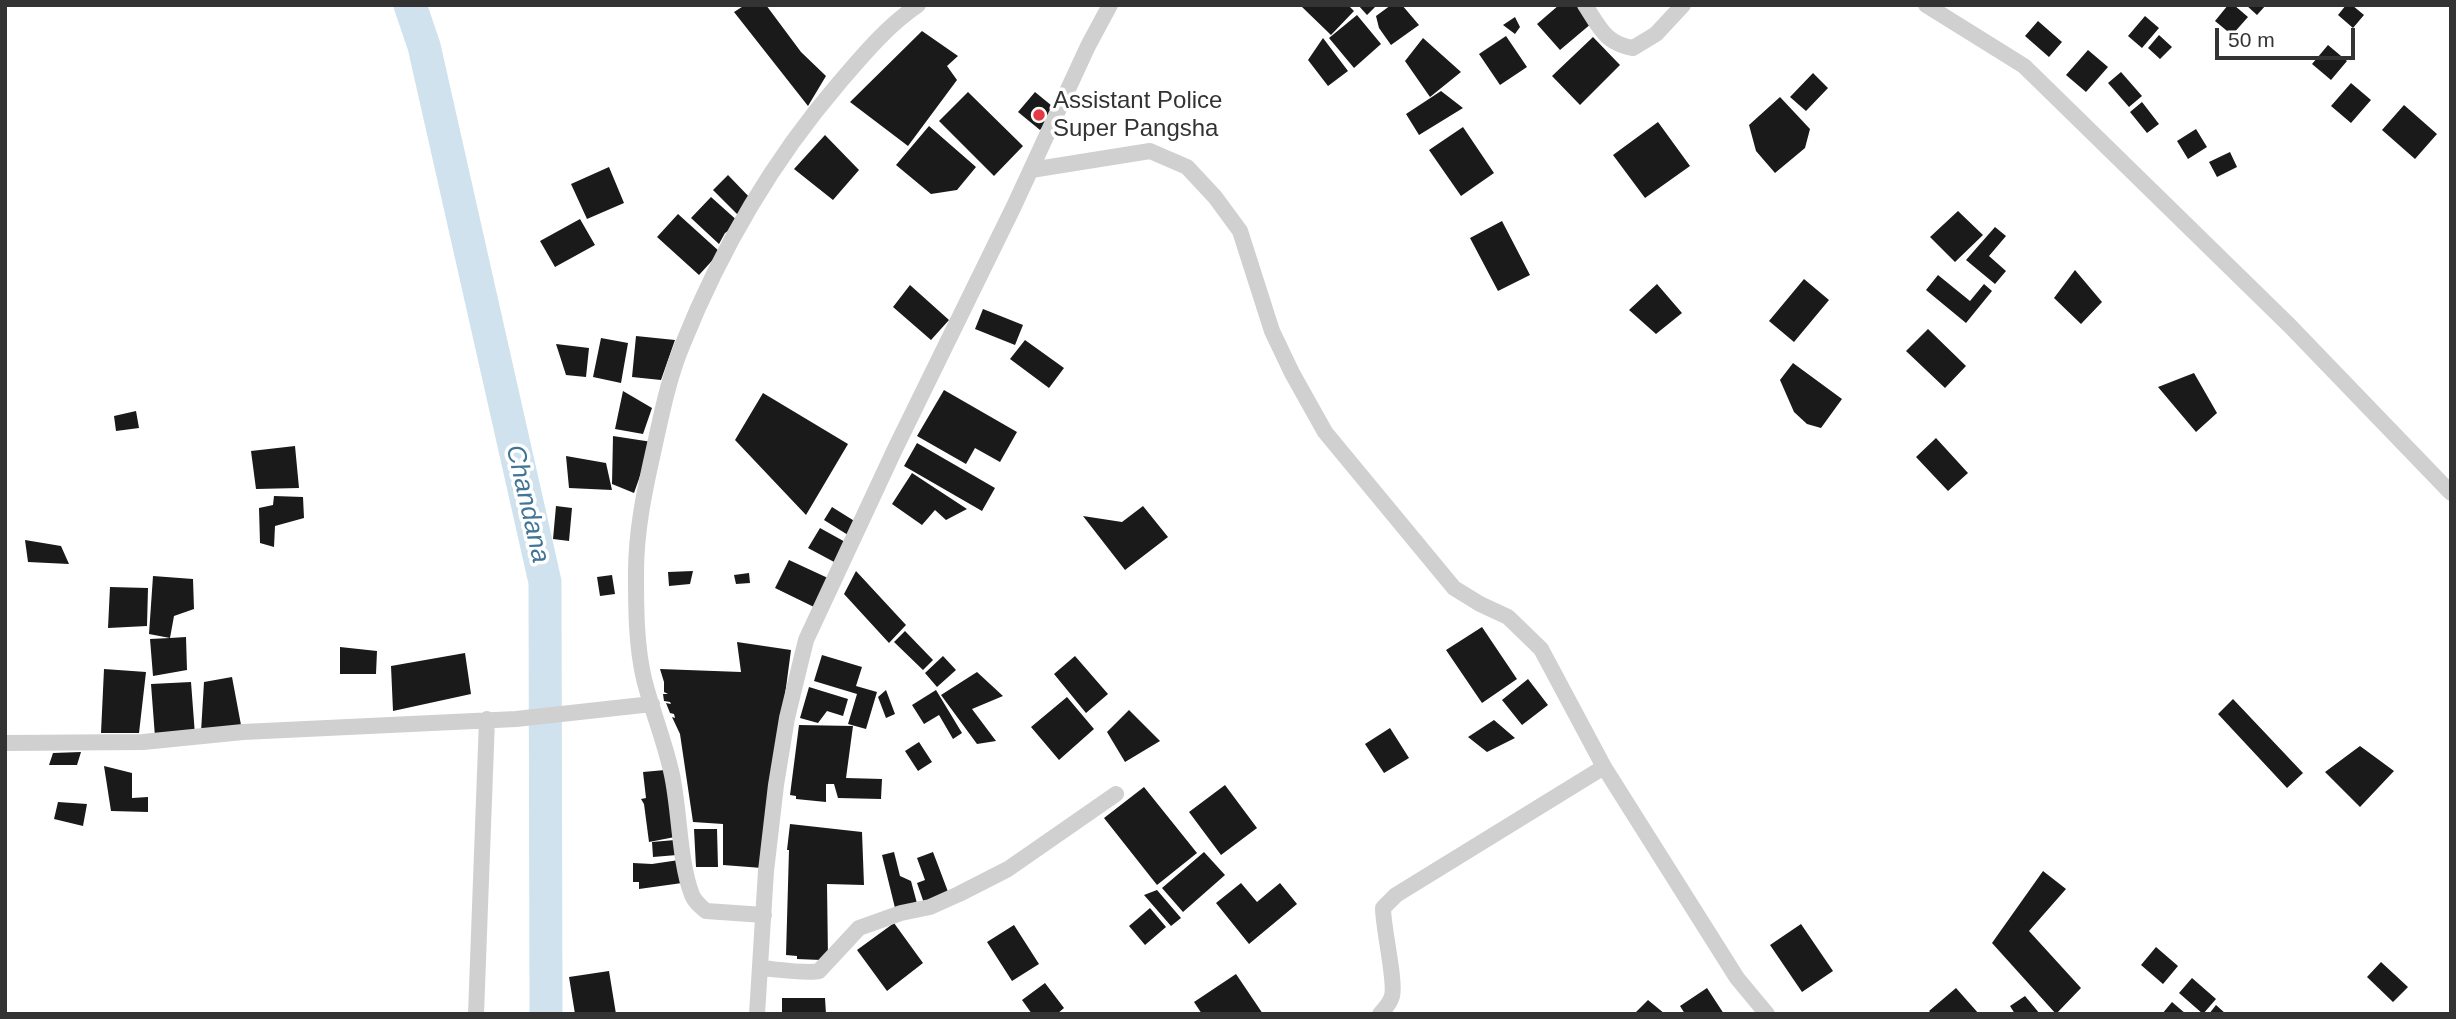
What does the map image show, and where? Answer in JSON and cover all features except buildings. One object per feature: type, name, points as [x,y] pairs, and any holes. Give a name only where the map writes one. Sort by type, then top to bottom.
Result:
[{"type":"street","points":[[764,915],[706,911],[693,897],[685,868],[673,781],[665,745],[644,677],[637,623],[636,571],[640,512],[663,406],[681,347],[744,219],[792,141],[811,116],[868,49],[918,5]]},
{"type":"street","points":[[757,1014],[766,871],[776,785],[787,718],[806,640],[895,449],[1110,5]]},
{"type":"street","points":[[1586,5],[1602,31],[1617,45],[1633,48],[1656,34],[1683,5]]},
{"type":"street","points":[[1926,5],[2024,66],[2291,326],[2451,493]]},
{"type":"street","points":[[1031,170],[1150,151],[1187,167],[1215,197],[1240,231],[1272,331],[1325,432],[1454,588],[1508,617],[1541,649],[1604,767],[1737,978],[1767,1014]]},
{"type":"street","points":[[5,743],[143,741],[243,732],[516,719],[652,704]]},
{"type":"street","points":[[476,1014],[487,719]]},
{"type":"street","points":[[1380,1014],[1393,993],[1383,928],[1383,908],[1396,895],[1604,767]]},
{"type":"street","points":[[760,968],[812,973],[819,971],[859,928],[901,913],[930,907],[1008,869],[1116,794]]},
{"type":"waterway","name":"Chandana","points":[[410,5],[424,46],[545,582],[546,1014]]},
{"type":"place","name":"Assistant Police Super Pangsha","points":[[1039,115]]}]
